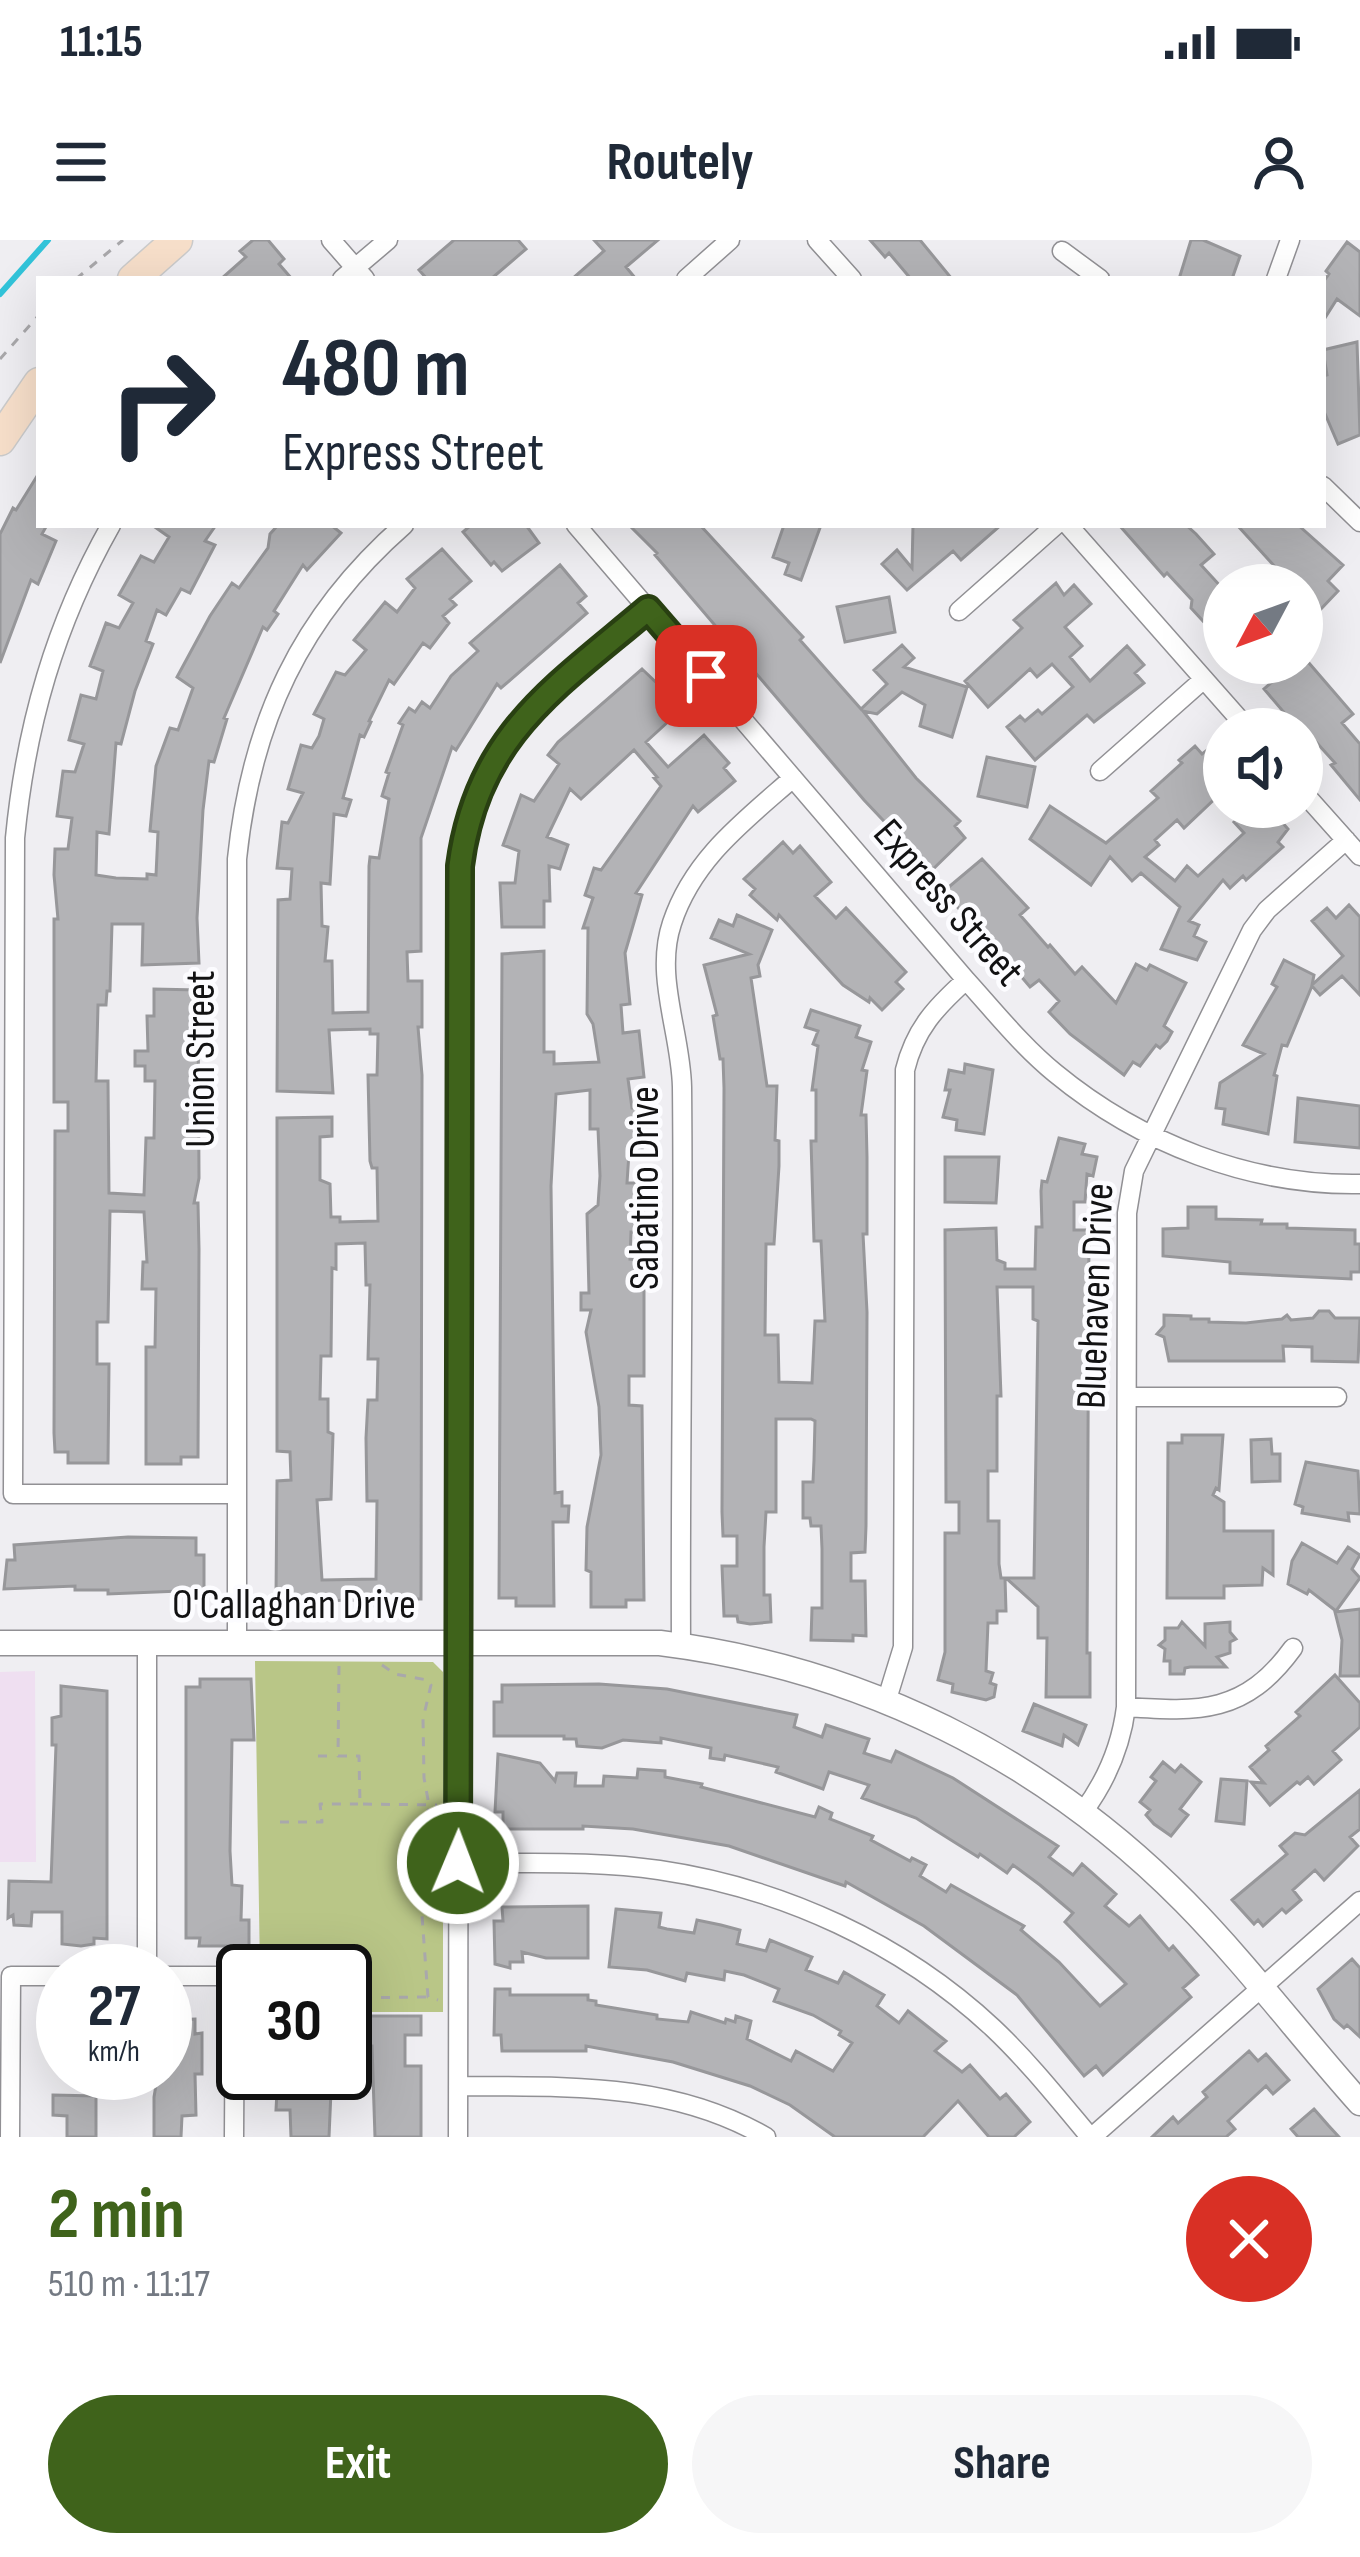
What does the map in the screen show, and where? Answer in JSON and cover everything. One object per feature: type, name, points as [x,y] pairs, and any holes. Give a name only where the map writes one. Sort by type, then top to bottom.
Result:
[{"type":"main road","points":[[136,276],[177,240]]},
{"type":"main road","points":[[0,440],[36,387]]},
{"type":"street","points":[[331,240],[354,275],[388,240]]},
{"type":"street","points":[[689,276],[730,240]]},
{"type":"street","points":[[818,240],[849,276]]},
{"type":"street","points":[[1277,276],[1290,240]]},
{"type":"street","points":[[1062,251],[1096,276]]},
{"type":"street","points":[[1326,489],[1360,521]]},
{"type":"street","points":[[108,528],[51,655],[31,725],[15,838],[13,1494],[236,1494]]},
{"type":"street","name":"Union Street","points":[[237,1642],[237,859],[242,808],[265,721],[307,636],[367,559],[401,528]]},
{"type":"street","name":"Express Street","points":[[579,528],[966,980],[1054,1072],[1151,1136],[1242,1169],[1294,1180],[1360,1184]]},
{"type":"street","points":[[959,611],[1053,528]]},
{"type":"street","points":[[1071,528],[1203,679]]},
{"type":"street","points":[[458,2137],[460,866],[464,833],[486,772],[514,730],[648,609]]},
{"type":"street","points":[[1100,771],[1203,681]]},
{"type":"street","points":[[1208,684],[1229,708]]},
{"type":"street","name":"Sabatino Drive","points":[[681,1646],[682,1081],[667,943],[684,894],[702,864],[724,838],[793,778]]},
{"type":"street","points":[[1323,814],[1360,856]]},
{"type":"street","name":"Bluehaven Drive","points":[[1083,1812],[1102,1786],[1126,1707],[1129,1192],[1151,1136],[1252,930],[1267,910],[1346,840]]},
{"type":"street","points":[[887,1700],[903,1647],[905,1070],[918,1030],[932,1010],[966,980]]},
{"type":"street","points":[[1127,1397],[1337,1397]]},
{"type":"street","name":"O'Callaghan Drive","points":[[0,1643],[681,1646],[768,1661],[887,1700],[983,1745],[1083,1812],[1187,1904],[1360,2103]]},
{"type":"street","points":[[147,1944],[148,1644]]},
{"type":"street","points":[[1126,1707],[1188,1711],[1236,1700],[1277,1670],[1293,1648]]},
{"type":"street","points":[[458,1863],[657,1869],[709,1879],[808,1910],[901,1958],[951,1992],[1033,2069],[1091,2137],[1360,1900]]},
{"type":"street","points":[[10,2137],[10,1976],[36,1976]]},
{"type":"street","points":[[192,1976],[235,1976],[234,2137]]},
{"type":"street","points":[[458,2086],[637,2092],[717,2114],[766,2137]]},
{"type":"path","points":[[80,276],[123,240]]},
{"type":"path","points":[[0,359],[36,318]]},
{"type":"path","points":[[338,1756],[340,1664]]},
{"type":"path","points":[[381,1664],[395,1674],[427,1680],[431,1685],[423,1719],[424,1778],[430,1805],[422,1916],[428,1997]]},
{"type":"path","points":[[318,1756],[359,1756],[359,1804]]},
{"type":"path","points":[[280,1822],[322,1822],[320,1804],[441,1805]]},
{"type":"path","points":[[372,1998],[441,2001]]},
{"type":"shaded area","points":[[35,1671],[36,1862],[0,1862],[0,1672]]},
{"type":"green space","points":[[255,1661],[433,1662],[443,1672],[443,2012],[372,2012],[372,1944],[260,1944]]},
{"type":"building","points":[[253,240],[268,240],[284,259],[279,264],[289,276],[224,276],[246,257],[240,251]]},
{"type":"building","points":[[454,240],[518,240],[526,249],[494,276],[424,276],[419,270]]},
{"type":"building","points":[[594,240],[658,240],[626,267],[634,276],[575,276],[604,251]]},
{"type":"building","points":[[870,240],[920,240],[950,276],[908,276],[889,253],[885,257]]},
{"type":"building","points":[[1191,240],[1203,240],[1240,256],[1233,276],[1180,276]]},
{"type":"building","points":[[1347,242],[1360,252],[1360,316],[1337,299],[1326,316],[1326,271]]},
{"type":"building","points":[[1357,342],[1360,435],[1338,444],[1326,416],[1326,349]]},
{"type":"building","points":[[36,478],[36,528],[45,528],[42,534],[56,541],[38,584],[31,580],[0,663],[0,534],[13,508]]},
{"type":"building","points":[[156,528],[214,528],[205,541],[215,545],[190,593],[181,589],[166,615],[157,610],[146,641],[153,644],[121,744],[116,743],[109,834],[97,832],[96,875],[147,879],[147,874],[156,875],[158,832],[150,831],[156,766],[170,728],[178,730],[193,688],[177,677],[232,583],[239,588],[268,548],[275,528],[335,528],[341,533],[307,570],[303,565],[274,611],[278,614],[267,630],[263,627],[224,718],[214,762],[209,761],[197,918],[199,963],[142,965],[143,924],[112,924],[110,991],[106,1005],[98,1005],[96,1081],[108,1081],[109,1193],[144,1195],[146,1138],[154,1138],[155,1081],[145,1081],[145,1066],[135,1066],[135,1051],[148,1051],[147,1016],[154,1016],[154,989],[198,990],[199,1178],[194,1203],[198,1203],[199,1249],[198,1457],[181,1457],[181,1464],[146,1464],[146,1347],[155,1347],[156,1289],[142,1289],[143,1262],[147,1262],[144,1212],[110,1211],[108,1322],[97,1322],[97,1364],[109,1364],[108,1463],[68,1463],[68,1452],[55,1452],[54,1433],[55,1131],[68,1131],[68,1102],[54,1102],[54,919],[58,919],[54,875],[55,849],[68,849],[72,818],[57,816],[63,771],[75,772],[84,744],[69,740],[81,695],[96,699],[103,671],[90,666],[106,623],[119,628],[133,603],[119,595],[141,556],[154,562],[169,537]]},
{"type":"building","points":[[468,528],[528,528],[539,543],[502,571],[463,532]]},
{"type":"building","points":[[632,528],[703,528],[803,637],[800,640],[861,709],[887,684],[874,670],[902,645],[914,658],[904,667],[967,687],[952,737],[920,726],[925,705],[902,692],[877,714],[863,711],[916,778],[960,821],[955,826],[965,838],[931,871],[864,800]]},
{"type":"building","points":[[783,528],[820,528],[801,580],[785,574],[789,563],[773,557]]},
{"type":"building","points":[[913,528],[998,528],[961,560],[953,551],[907,590],[882,564],[897,550],[912,568]]},
{"type":"building","points":[[1122,528],[1189,528],[1214,554],[1201,565],[1203,621],[1191,608],[1192,600],[1167,573],[1164,576]]},
{"type":"building","points":[[1240,528],[1301,528],[1343,565],[1328,581],[1338,591],[1323,607],[1323,564],[1272,564]]},
{"type":"building","points":[[442,549],[471,581],[450,599],[456,605],[443,616],[449,623],[430,648],[423,643],[394,684],[389,680],[364,737],[360,735],[343,798],[351,800],[346,816],[334,814],[330,884],[321,883],[322,926],[328,927],[325,961],[332,961],[333,1013],[368,1012],[369,866],[370,857],[379,858],[389,799],[382,796],[403,725],[399,723],[409,708],[415,712],[422,702],[430,708],[451,676],[478,651],[470,643],[560,565],[586,596],[578,603],[587,613],[501,688],[497,684],[456,750],[452,747],[421,838],[421,951],[407,952],[408,981],[422,981],[422,1027],[418,1027],[422,1075],[421,1599],[404,1599],[404,1606],[369,1606],[369,1600],[286,1601],[286,1596],[276,1596],[277,1481],[291,1480],[290,1452],[277,1451],[277,1118],[332,1117],[332,1136],[320,1137],[320,1180],[330,1184],[331,1217],[340,1217],[340,1222],[378,1221],[377,1168],[370,1161],[368,1075],[377,1075],[378,1034],[370,1034],[370,1029],[329,1030],[333,1093],[277,1091],[278,900],[290,899],[292,869],[277,868],[282,822],[288,823],[303,793],[288,789],[301,745],[312,748],[319,736],[324,719],[314,714],[336,672],[345,675],[366,650],[354,640],[385,602],[397,612],[415,588],[407,579]],"holes":[[[365,1243],[366,1285],[370,1285],[368,1359],[378,1359],[377,1400],[368,1400],[366,1438],[367,1501],[377,1501],[376,1579],[322,1580],[317,1500],[331,1499],[333,1434],[328,1432],[328,1399],[320,1399],[321,1356],[331,1356],[336,1244]]]},
{"type":"building","points":[[1056,583],[1064,595],[1074,585],[1091,604],[1065,627],[1082,646],[1070,657],[1090,681],[1127,646],[1144,665],[1135,673],[1144,683],[1094,722],[1087,715],[1035,760],[1007,727],[1020,716],[1025,721],[1038,710],[1042,714],[1073,687],[1052,664],[1037,677],[1030,669],[988,707],[965,681],[1022,628],[1014,620]]},
{"type":"building","points":[[889,597],[895,632],[845,642],[837,607]]},
{"type":"building","points":[[642,669],[683,708],[646,742],[668,767],[704,735],[729,763],[724,768],[735,781],[698,812],[693,806],[636,893],[642,895],[625,953],[630,1004],[621,1005],[623,1033],[639,1031],[644,1077],[628,1079],[632,1108],[644,1108],[642,1154],[629,1153],[627,1183],[643,1183],[644,1232],[631,1232],[630,1259],[644,1260],[644,1376],[629,1376],[629,1405],[642,1406],[644,1600],[626,1600],[626,1607],[591,1607],[591,1572],[586,1570],[587,1527],[601,1455],[599,1407],[586,1332],[591,1310],[581,1310],[581,1293],[589,1293],[587,1214],[598,1205],[600,1176],[598,1129],[590,1129],[590,1090],[556,1094],[551,1186],[555,1493],[562,1492],[562,1506],[569,1506],[568,1522],[553,1522],[554,1606],[516,1606],[516,1598],[499,1598],[502,954],[544,951],[544,1052],[554,1052],[554,1064],[599,1062],[587,1014],[588,928],[583,928],[593,898],[585,895],[594,868],[601,870],[661,786],[634,750],[581,799],[570,789],[547,837],[568,845],[560,869],[549,866],[550,901],[544,901],[544,927],[502,927],[500,883],[515,883],[519,851],[503,845],[521,795],[534,801],[559,764],[548,755],[558,742]]},
{"type":"building","points":[[1323,679],[1353,714],[1342,723],[1360,744],[1360,800],[1323,750],[1323,708],[1280,708],[1264,689],[1270,684],[1323,684]]},
{"type":"building","points":[[1195,746],[1202,754],[1203,810],[1184,828],[1177,820],[1145,857],[1175,881],[1187,866],[1198,876],[1244,833],[1239,828],[1288,829],[1278,842],[1283,847],[1246,880],[1243,876],[1230,888],[1223,880],[1189,921],[1199,925],[1194,936],[1206,942],[1197,960],[1161,949],[1180,907],[1141,873],[1132,881],[1110,857],[1091,885],[1030,839],[1050,806],[1106,843],[1158,798],[1151,791],[1182,763],[1179,760]]},
{"type":"building","points":[[987,757],[1035,767],[1027,807],[978,796]]},
{"type":"building","points":[[783,842],[793,853],[800,846],[831,882],[815,896],[836,918],[846,908],[906,972],[896,982],[903,989],[882,1010],[870,998],[869,1002],[843,985],[779,915],[777,920],[750,895],[755,889],[744,879]]},
{"type":"building","points":[[982,859],[1028,908],[1020,915],[1048,947],[1075,974],[1082,967],[1116,1003],[1136,964],[1147,970],[1150,965],[1186,983],[1164,1026],[1172,1032],[1140,1066],[1133,1062],[1124,1075],[1070,1034],[1049,1012],[1059,1001],[1039,980],[1030,987],[1014,968],[1011,971],[944,891]]},
{"type":"building","points":[[1349,905],[1360,917],[1360,995],[1342,976],[1320,995],[1312,986],[1287,1046],[1282,1045],[1268,1134],[1223,1124],[1225,1109],[1216,1108],[1220,1083],[1264,1054],[1243,1045],[1277,987],[1272,984],[1284,960],[1314,975],[1312,985],[1343,956],[1312,921],[1327,908],[1336,918]]},
{"type":"building","points":[[737,915],[772,930],[758,965],[760,976],[751,978],[767,1086],[777,1086],[779,1166],[774,1244],[766,1244],[765,1335],[778,1335],[779,1382],[812,1383],[815,1321],[825,1321],[821,1241],[814,1241],[811,1141],[816,1141],[816,1090],[812,1090],[818,1046],[813,1044],[818,1031],[805,1027],[811,1010],[860,1026],[856,1037],[871,1042],[862,1070],[867,1071],[861,1115],[866,1115],[867,1157],[867,1234],[863,1234],[865,1552],[851,1553],[851,1581],[865,1581],[866,1636],[853,1635],[853,1641],[811,1640],[812,1608],[822,1608],[822,1549],[821,1526],[811,1526],[810,1518],[803,1518],[803,1482],[813,1482],[815,1421],[811,1419],[776,1419],[776,1512],[766,1512],[764,1547],[764,1595],[770,1595],[771,1622],[750,1624],[738,1622],[737,1616],[724,1616],[722,1566],[737,1566],[737,1536],[723,1536],[722,1512],[724,1088],[713,1016],[717,1015],[704,965],[749,954],[711,938],[719,920],[733,926]]},
{"type":"building","points":[[965,1064],[993,1070],[984,1134],[956,1130],[957,1120],[943,1117],[949,1070],[964,1073]]},
{"type":"building","points":[[1298,1098],[1360,1106],[1360,1148],[1295,1142]]},
{"type":"building","points":[[1059,1138],[1085,1144],[1082,1154],[1097,1157],[1093,1176],[1087,1174],[1085,1202],[1074,1202],[1074,1230],[1089,1230],[1090,1697],[1046,1697],[1047,1638],[1038,1638],[1038,1607],[1006,1578],[1034,1578],[1038,1321],[1033,1319],[1033,1287],[997,1287],[1001,1396],[997,1396],[997,1471],[988,1471],[988,1521],[999,1521],[1006,1611],[997,1611],[997,1623],[988,1623],[986,1671],[993,1673],[990,1683],[996,1685],[994,1697],[986,1700],[952,1692],[953,1684],[938,1680],[945,1652],[945,1533],[959,1533],[959,1502],[946,1502],[945,1230],[996,1228],[997,1260],[1005,1263],[1005,1269],[1035,1269],[1036,1227],[1042,1227],[1042,1181],[1047,1182]]},
{"type":"building","points":[[945,1157],[999,1157],[996,1203],[945,1202]]},
{"type":"building","points":[[1188,1207],[1216,1207],[1216,1219],[1355,1230],[1360,1272],[1351,1272],[1351,1279],[1230,1273],[1230,1262],[1163,1256],[1163,1229],[1188,1228]]},
{"type":"building","points":[[1319,1311],[1329,1311],[1335,1318],[1360,1318],[1358,1362],[1312,1361],[1312,1347],[1283,1346],[1284,1361],[1169,1361],[1164,1337],[1157,1334],[1164,1326],[1164,1315],[1246,1323],[1287,1315],[1291,1320],[1313,1318]]},
{"type":"building","points":[[1182,1435],[1223,1435],[1219,1490],[1213,1495],[1224,1502],[1224,1531],[1273,1531],[1273,1575],[1263,1568],[1262,1585],[1224,1586],[1224,1598],[1167,1598],[1168,1443],[1182,1443]]},
{"type":"building","points":[[1271,1439],[1272,1454],[1280,1454],[1280,1481],[1252,1482],[1251,1440]]},
{"type":"building","points":[[1306,1462],[1358,1471],[1360,1514],[1348,1513],[1349,1521],[1302,1513],[1303,1507],[1295,1504]]},
{"type":"building","points":[[128,1537],[196,1538],[196,1555],[204,1555],[204,1590],[108,1594],[108,1590],[75,1590],[75,1586],[4,1589],[7,1560],[15,1560],[14,1545]]},
{"type":"building","points":[[1302,1543],[1337,1563],[1348,1547],[1360,1555],[1352,1569],[1360,1578],[1336,1611],[1309,1590],[1307,1594],[1288,1584],[1292,1561]]},
{"type":"building","points":[[1360,1609],[1360,1676],[1340,1676],[1342,1640],[1335,1612]]},
{"type":"building","points":[[1182,1622],[1205,1646],[1205,1624],[1230,1622],[1236,1639],[1230,1642],[1230,1653],[1217,1657],[1226,1667],[1190,1667],[1184,1674],[1170,1674],[1170,1661],[1164,1661],[1165,1649],[1159,1645],[1165,1640],[1165,1628],[1178,1628]]},
{"type":"building","points":[[1335,1675],[1360,1703],[1360,1727],[1333,1751],[1341,1760],[1314,1784],[1308,1777],[1297,1782],[1270,1805],[1251,1782],[1264,1783],[1250,1767]]},
{"type":"building","points":[[200,1679],[251,1679],[254,1740],[232,1740],[230,1851],[232,1885],[242,1886],[241,1920],[249,1920],[249,1944],[199,1946],[200,1938],[186,1938],[186,1687],[200,1687]]},
{"type":"building","points":[[502,1685],[667,1689],[797,1715],[794,1727],[822,1737],[826,1725],[869,1739],[864,1753],[891,1762],[896,1751],[953,1778],[1058,1846],[1049,1857],[1073,1875],[1082,1864],[1116,1894],[1105,1906],[1129,1926],[1140,1916],[1169,1950],[1173,1946],[1198,1975],[1183,1988],[1191,1997],[1103,2075],[1096,2066],[1084,2076],[1017,1995],[924,1926],[846,1882],[845,1886],[729,1846],[633,1829],[503,1829],[503,1812],[495,1812],[498,1754],[540,1763],[555,1781],[557,1773],[576,1773],[575,1786],[603,1786],[604,1776],[637,1778],[638,1769],[665,1771],[665,1777],[815,1817],[819,1807],[832,1813],[830,1819],[926,1865],[920,1876],[946,1892],[951,1885],[1024,1926],[1021,1930],[1100,2006],[1126,1984],[1065,1922],[1073,1913],[1040,1885],[1013,1865],[1007,1873],[916,1818],[862,1798],[869,1785],[829,1772],[823,1789],[776,1772],[778,1767],[725,1755],[724,1760],[710,1758],[711,1748],[661,1738],[661,1743],[623,1740],[602,1748],[577,1746],[576,1739],[564,1736],[494,1736],[494,1702],[502,1702]]},
{"type":"building","points":[[61,1686],[107,1691],[107,1939],[94,1938],[94,1944],[62,1944],[62,1912],[32,1912],[31,1926],[14,1925],[13,1915],[8,1918],[9,1881],[51,1882],[56,1745],[52,1745],[52,1718],[61,1716]]},
{"type":"building","points":[[1034,1704],[1086,1725],[1078,1745],[1064,1735],[1062,1746],[1023,1731]]},
{"type":"building","points":[[1163,1762],[1175,1772],[1181,1765],[1201,1782],[1180,1809],[1188,1815],[1171,1836],[1154,1824],[1146,1815],[1150,1810],[1140,1802]]},
{"type":"building","points":[[1221,1779],[1247,1781],[1244,1824],[1216,1821]]},
{"type":"building","points":[[1360,1790],[1360,1829],[1350,1837],[1358,1846],[1324,1880],[1315,1870],[1293,1890],[1301,1900],[1286,1913],[1282,1909],[1263,1926],[1258,1920],[1254,1924],[1232,1900],[1287,1854],[1280,1846],[1295,1833],[1305,1835]]},
{"type":"building","points":[[588,1906],[588,1958],[546,1958],[522,1952],[523,1962],[510,1962],[510,1968],[495,1964],[494,1921],[503,1921],[502,1907]]},
{"type":"building","points":[[616,1909],[661,1913],[659,1927],[667,1929],[694,1933],[697,1920],[740,1930],[737,1944],[766,1951],[770,1940],[812,1957],[806,1970],[838,1983],[844,1972],[884,1995],[877,2006],[899,2023],[908,2011],[946,2041],[935,2051],[962,2072],[970,2065],[1000,2099],[1006,2094],[1030,2122],[1014,2137],[989,2137],[958,2101],[923,2137],[835,2137],[790,2105],[750,2086],[673,2062],[586,2046],[586,2051],[502,2051],[501,2035],[494,2035],[495,1989],[510,1989],[510,1995],[588,1995],[596,2005],[657,2015],[657,2019],[688,2022],[691,2012],[725,2023],[726,2019],[735,2022],[736,2016],[751,2021],[747,2039],[791,2061],[796,2051],[833,2071],[852,2043],[813,2015],[774,2001],[779,1989],[744,1975],[725,1971],[724,1980],[687,1973],[685,1981],[647,1970],[609,1967]]},
{"type":"building","points":[[1352,1959],[1360,1968],[1360,2037],[1334,2019],[1318,1989]]},
{"type":"building","points":[[372,2016],[421,2016],[421,2035],[405,2035],[405,2066],[421,2066],[421,2137],[375,2137]]},
{"type":"building","points":[[192,2019],[195,2034],[202,2033],[202,2074],[195,2074],[196,2115],[182,2116],[181,2137],[154,2137],[154,2100],[192,2100]]},
{"type":"building","points":[[1249,2051],[1258,2061],[1266,2054],[1289,2080],[1273,2094],[1266,2086],[1228,2121],[1235,2129],[1226,2137],[1152,2137],[1173,2117],[1178,2123],[1207,2097],[1203,2092]]},
{"type":"building","points":[[53,2100],[96,2100],[96,2137],[67,2137],[67,2116],[53,2115]]},
{"type":"building","points":[[277,2100],[331,2100],[329,2137],[291,2137],[290,2110],[276,2110]]},
{"type":"building","points":[[1314,2109],[1339,2137],[1298,2137],[1291,2129]]},
{"type":"waterway","points":[[0,294],[48,240]]},
{"type":"route","points":[[458,1863],[460,866],[464,833],[473,802],[502,744],[569,676],[648,609],[706,676]]}]
